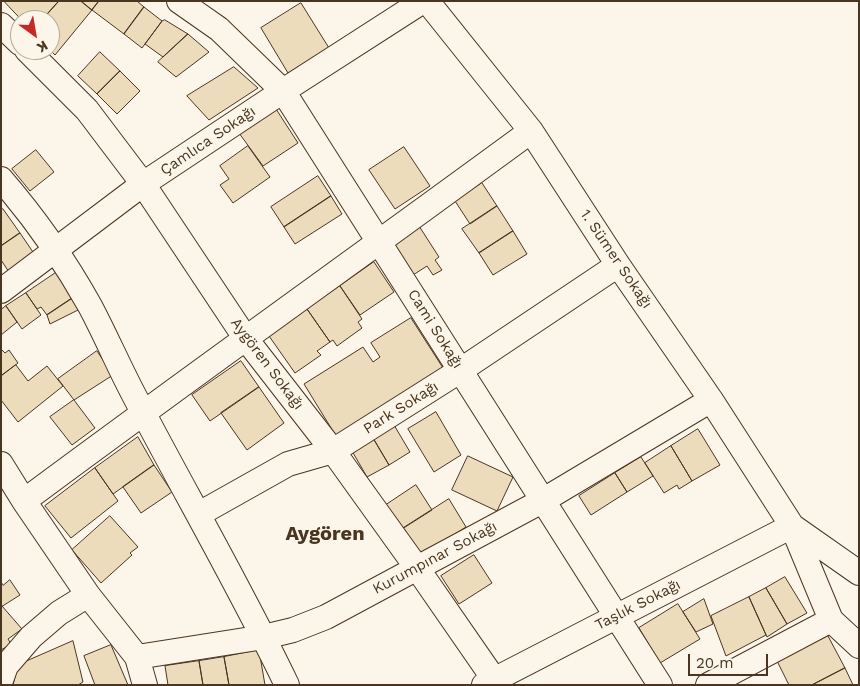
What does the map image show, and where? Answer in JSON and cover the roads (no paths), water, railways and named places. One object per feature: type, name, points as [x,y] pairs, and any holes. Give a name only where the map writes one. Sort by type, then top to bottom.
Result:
[{"type":"street","name":"Cami Sokağı","points":[[179,1],[219,29],[283,90],[660,685]]},
{"type":"street","name":"Çamlıca Sokağı","points":[[1,290],[143,184],[283,90],[423,1]]},
{"type":"street","name":"1. Sümer Sokağı","points":[[427,1],[531,131],[618,265],[711,400],[792,526]]},
{"type":"street","points":[[1,24],[10,33]]},
{"type":"street","name":"Aygören Sokağı","points":[[37,60],[87,110],[143,184],[246,339],[333,451],[417,568],[492,683]]},
{"type":"street","points":[[24,501],[143,412],[531,131]]},
{"type":"street","points":[[1,179],[55,250],[89,306],[143,412],[264,637],[287,685]]},
{"type":"street","name":"Park Sokağı","points":[[199,514],[288,464],[333,451],[462,370],[618,265]]},
{"type":"street","name":"Kurumpınar Sokağı","points":[[137,657],[264,637],[293,630],[326,617],[542,501],[711,400]]},
{"type":"street","points":[[1,464],[88,595],[137,657],[145,685]]},
{"type":"street","points":[[792,526],[858,574]]},
{"type":"street","points":[[792,526],[831,620],[859,646]]},
{"type":"street","name":"Taşlık Sokağı","points":[[492,683],[792,526]]},
{"type":"street","points":[[1,680],[6,666],[31,637],[59,613],[88,595]]},
{"type":"street","points":[[708,685],[831,620]]},
{"type":"district","name":"Aygören","points":[[325,534]]}]
